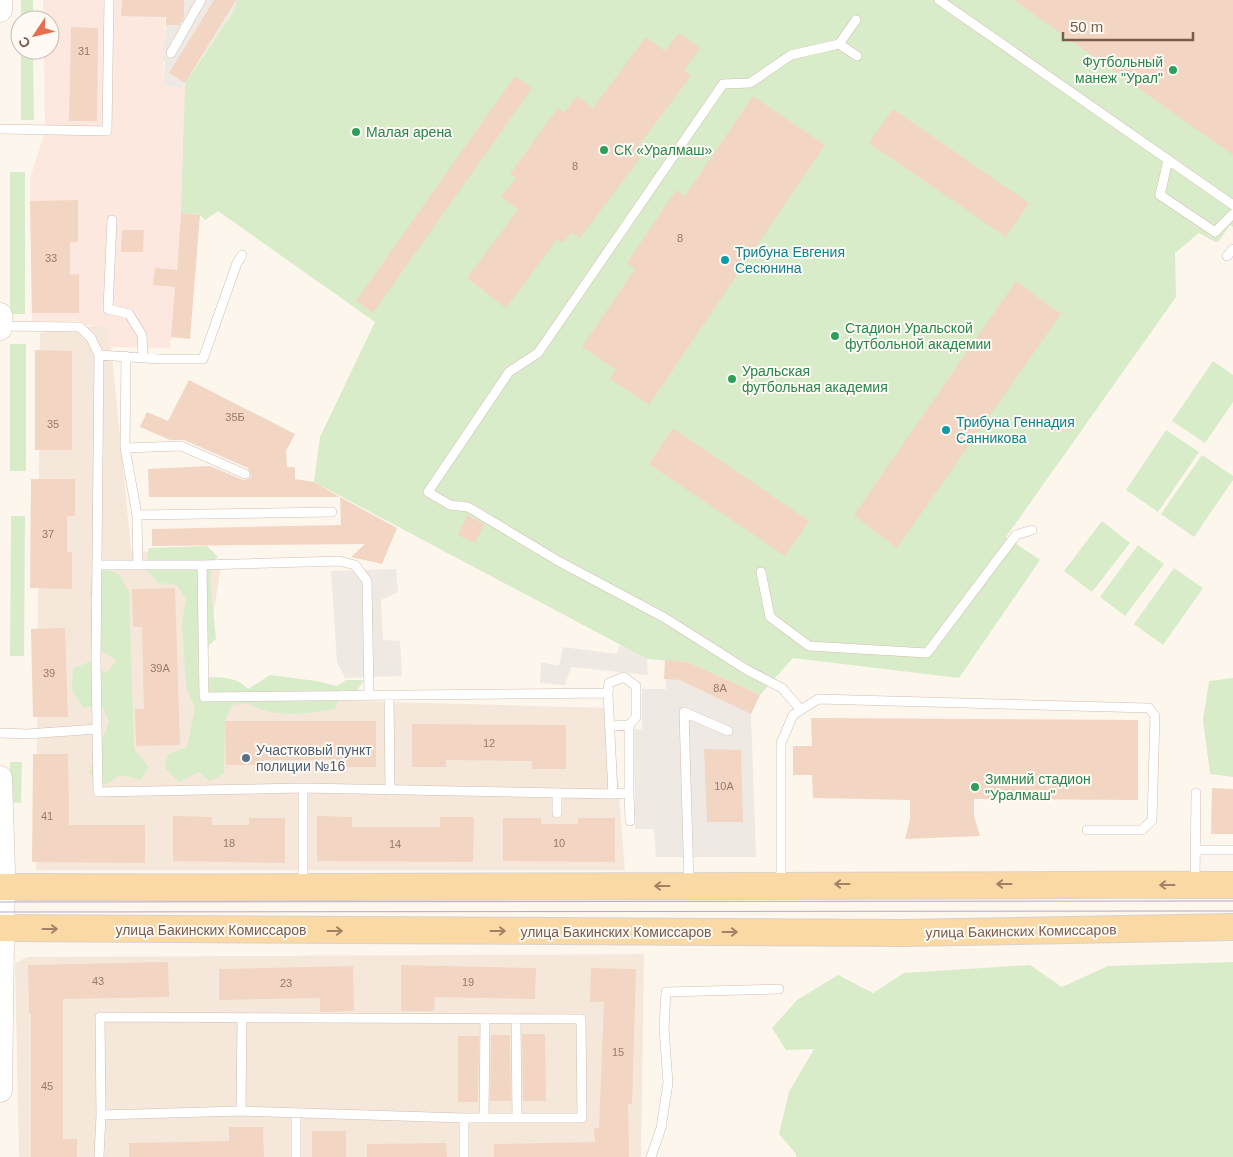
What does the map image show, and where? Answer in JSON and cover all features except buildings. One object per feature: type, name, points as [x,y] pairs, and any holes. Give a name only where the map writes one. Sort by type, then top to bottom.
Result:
[{"type":"main road","points":[[0,0],[0,10]]},
{"type":"main road","points":[[0,315],[0,327]]},
{"type":"main road","points":[[0,778],[0,1090]]},
{"type":"main road","points":[[1,887],[689,886],[781,884],[1233,885]]},
{"type":"main road","name":"улица Бакинских Комиссаров","points":[[1,928],[904,933],[1233,928]]},
{"type":"lane","points":[[0,129],[107,131],[109,0]]},
{"type":"lane","points":[[172,53],[201,0]]},
{"type":"lane","points":[[939,0],[1233,205]]},
{"type":"lane","points":[[801,710],[782,688],[747,670],[665,618],[560,562],[468,507],[450,505],[428,492],[509,372],[538,353],[723,84],[750,83],[791,55],[839,44],[856,20]]},
{"type":"lane","points":[[839,44],[857,56]]},
{"type":"lane","points":[[1168,160],[1160,195],[1216,232],[1233,214]]},
{"type":"lane","points":[[112,220],[108,309],[129,314],[142,335],[143,358]]},
{"type":"lane","points":[[99,355],[203,359],[237,263],[242,255]]},
{"type":"lane","points":[[0,327],[80,327],[91,338],[99,355],[97,565],[98,792],[303,788],[629,793]]},
{"type":"lane","points":[[126,356],[126,448],[137,515],[138,565]]},
{"type":"lane","points":[[126,448],[181,446],[245,474]]},
{"type":"lane","points":[[137,515],[332,512]]},
{"type":"lane","points":[[761,572],[770,617],[809,646],[928,654],[1016,534],[1032,530]]},
{"type":"lane","points":[[97,565],[202,565],[339,561],[355,565],[367,581],[369,696]]},
{"type":"lane","points":[[202,565],[204,697],[608,693]]},
{"type":"lane","points":[[614,794],[608,693],[609,683],[624,677],[636,686],[636,717],[630,724],[630,821]]},
{"type":"lane","points":[[389,695],[390,790]]},
{"type":"lane","points":[[781,884],[781,743],[793,715],[818,699],[1149,708],[1155,716],[1152,820],[1142,830],[1087,830]]},
{"type":"lane","points":[[689,886],[684,712],[728,731]]},
{"type":"lane","points":[[610,726],[630,724]]},
{"type":"lane","points":[[0,733],[27,734],[97,730]]},
{"type":"lane","points":[[303,788],[303,887]]},
{"type":"lane","points":[[557,793],[557,813]]},
{"type":"lane","points":[[1195,885],[1196,793]]},
{"type":"lane","points":[[1195,850],[1233,850]]},
{"type":"lane","points":[[651,1157],[661,1128],[668,1083],[664,1028],[666,992],[779,989]]},
{"type":"lane","points":[[99,1157],[101,1115],[100,1017],[580,1019],[582,1118],[464,1118],[241,1111],[101,1115]]},
{"type":"lane","points":[[241,1111],[242,1018]]},
{"type":"lane","points":[[484,1118],[485,1019]]},
{"type":"lane","points":[[516,1019],[517,1118]]},
{"type":"lane","points":[[296,1114],[296,1157]]},
{"type":"lane","points":[[464,1118],[464,1157]]},
{"type":"shaded area","points":[[43,0],[166,0],[163,84],[181,88],[185,83],[184,182],[170,348],[108,347],[107,326],[80,325],[80,321],[32,321],[30,178],[45,131],[44,60],[60,60],[60,10],[44,10]]},
{"type":"shaded area","points":[[166,0],[241,0],[181,88],[163,85],[165,61],[162,60],[166,25]]},
{"type":"shaded area","points":[[109,324],[131,549],[221,565],[201,697],[612,708],[625,870],[36,870],[40,333]]},
{"type":"shaded area","points":[[396,569],[398,592],[381,600],[383,640],[400,641],[402,676],[345,678],[337,662],[331,571]]},
{"type":"shaded area","points":[[620,645],[647,659],[648,675],[571,667],[565,685],[540,683],[541,662],[559,666],[563,647],[617,654]]},
{"type":"shaded area","points":[[665,660],[688,662],[760,695],[751,714],[756,857],[656,857],[654,829],[635,829],[634,729],[642,729],[642,689],[666,689]]},
{"type":"shaded area","points":[[644,954],[641,1157],[19,1157],[15,963],[27,957]]},
{"type":"green space","points":[[21,0],[33,0],[33,10],[21,10]]},
{"type":"green space","name":"Уральская футбольная академия","points":[[237,0],[1233,0],[1233,227],[1230,225],[1219,241],[1215,242],[1199,233],[1175,253],[1176,297],[1006,537],[1040,560],[959,678],[793,658],[760,695],[688,662],[647,659],[314,482],[320,437],[375,322],[218,211],[205,220],[200,215],[181,213],[185,83],[235,9]]},
{"type":"green space","points":[[21,60],[33,60],[34,120],[21,120]]},
{"type":"green space","points":[[10,172],[25,172],[25,314],[10,314]]},
{"type":"green space","points":[[10,344],[26,344],[26,471],[10,471]]},
{"type":"green space","points":[[1213,361],[1233,375],[1233,402],[1205,443],[1172,421]]},
{"type":"green space","points":[[1166,430],[1199,452],[1158,512],[1126,490]]},
{"type":"green space","points":[[1202,455],[1233,476],[1233,480],[1194,537],[1161,514]]},
{"type":"green space","points":[[11,516],[25,516],[24,656],[10,656]]},
{"type":"green space","points":[[1102,521],[1130,543],[1092,592],[1064,571]]},
{"type":"green space","points":[[1138,545],[1164,564],[1125,616],[1100,597]]},
{"type":"green space","points":[[207,546],[218,557],[212,562],[210,581],[216,639],[197,656],[198,678],[218,677],[231,679],[243,684],[248,689],[270,675],[316,681],[337,686],[346,680],[364,680],[356,692],[342,690],[335,709],[290,714],[268,711],[248,703],[232,705],[225,721],[224,774],[210,781],[199,772],[179,782],[165,768],[168,754],[187,747],[195,708],[186,687],[182,622],[186,599],[177,585],[159,583],[145,569],[149,548]]},
{"type":"green space","points":[[1174,568],[1203,588],[1163,645],[1134,624]]},
{"type":"green space","points":[[105,569],[119,574],[129,592],[134,749],[149,767],[141,780],[120,775],[105,785],[89,773],[109,722],[102,705],[83,708],[72,689],[73,668],[90,662],[106,673],[117,660],[92,646],[90,620],[101,611],[90,595],[91,578]]},
{"type":"green space","points":[[1233,678],[1233,777],[1210,774],[1203,720],[1209,681]]},
{"type":"green space","points":[[10,762],[22,762],[21,803],[9,802]]},
{"type":"green space","points":[[1233,962],[1233,1157],[796,1157],[796,1154],[779,1134],[789,1092],[814,1049],[786,1050],[772,1028],[797,1000],[838,975],[873,993],[904,973],[1030,965],[1062,987],[1108,966]]},
{"type":"tram line","points":[[0,902],[1233,901]]},
{"type":"tram line","points":[[0,912],[1233,911]]},
{"type":"place","name":"Футбольный манеж \"Урал\"","points":[[1173,70]]},
{"type":"place","name":"Малая арена","points":[[356,132]]},
{"type":"place","name":"СК «Уралмаш»","points":[[604,150]]},
{"type":"place","name":"Трибуна Евгения Сесюнина","points":[[725,260]]},
{"type":"place","name":"Стадион Уральской футбольной академии","points":[[835,336]]},
{"type":"place","name":"Уральская футбольная академия","points":[[732,379]]},
{"type":"place","name":"Трибуна Геннадия Санникова","points":[[946,430]]},
{"type":"place","name":"Участковый пункт полиции №16","points":[[246,758]]},
{"type":"place","name":"Зимний стадион \"Уралмаш\"","points":[[975,787]]}]
